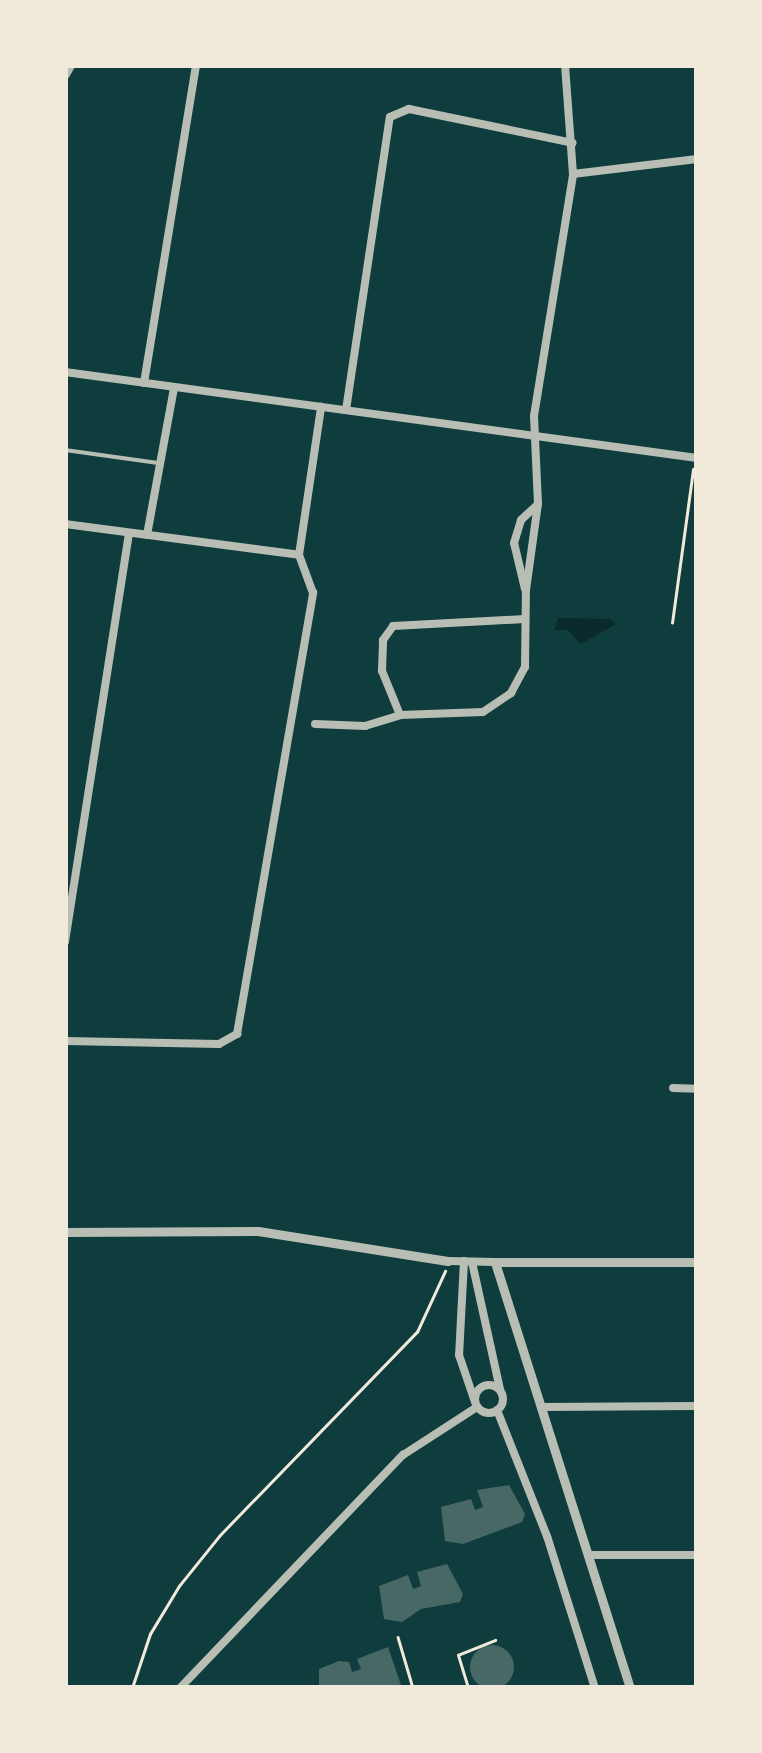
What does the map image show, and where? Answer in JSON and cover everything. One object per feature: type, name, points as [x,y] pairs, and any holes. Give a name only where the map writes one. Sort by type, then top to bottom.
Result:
[{"type":"street","points":[[65,74],[70,65]]},
{"type":"street","points":[[144,383],[196,65]]},
{"type":"street","points":[[315,724],[365,726],[400,715],[483,712],[500,704],[525,667],[526,590],[538,504],[536,433],[572,174],[565,65]]},
{"type":"street","points":[[346,410],[390,117],[410,109],[572,144]]},
{"type":"street","points":[[572,174],[697,159]]},
{"type":"street","points":[[65,372],[536,433],[696,458],[697,444]]},
{"type":"street","points":[[147,535],[174,388]]},
{"type":"street","points":[[65,1040],[231,1040],[238,1030],[313,593],[299,555],[320,407]]},
{"type":"street","points":[[526,590],[515,566],[516,531],[538,504]]},
{"type":"street","points":[[65,524],[299,555]]},
{"type":"street","points":[[65,942],[130,533]]},
{"type":"street","points":[[400,715],[382,672],[383,640],[393,626],[525,619]]},
{"type":"street","points":[[673,1088],[697,1089]]},
{"type":"street","points":[[65,1232],[258,1231],[468,1262],[697,1262]]},
{"type":"street","points":[[468,1262],[500,1390],[497,1410],[547,1536],[595,1688]]},
{"type":"street","points":[[468,1262],[459,1355],[476,1404]]},
{"type":"street","points":[[495,1262],[630,1688]]},
{"type":"street","points":[[180,1688],[335,1534],[404,1455],[476,1404],[480,1387],[500,1390]]},
{"type":"street","points":[[476,1404],[497,1410]]},
{"type":"street","points":[[541,1406],[697,1406]]},
{"type":"street","points":[[590,1556],[697,1555]]},
{"type":"lane","points":[[66,450],[158,463]]},
{"type":"path","points":[[672,623],[696,458]]},
{"type":"path","points":[[132,1688],[150,1634],[179,1586],[220,1535],[417,1332],[448,1261]]},
{"type":"path","points":[[398,1636],[413,1688]]},
{"type":"path","points":[[468,1688],[458,1655],[495,1640]]},
{"type":"water","points":[[558,618],[610,619],[616,624],[581,644],[568,630],[554,630]]},
{"type":"building","points":[[509,1485],[525,1514],[522,1522],[463,1544],[445,1541],[441,1507],[471,1499],[475,1510],[483,1507],[477,1490]]},
{"type":"building","points":[[447,1564],[463,1594],[460,1602],[421,1609],[402,1622],[384,1619],[379,1586],[408,1575],[413,1589],[421,1586],[417,1572]]},
{"type":"building","points":[[492,1645],[508,1651],[514,1667],[508,1683],[492,1689],[476,1683],[470,1667],[476,1651]]},
{"type":"building","points":[[388,1647],[401,1685],[319,1688],[319,1669],[339,1661],[349,1662],[352,1672],[361,1669],[357,1659]]}]
